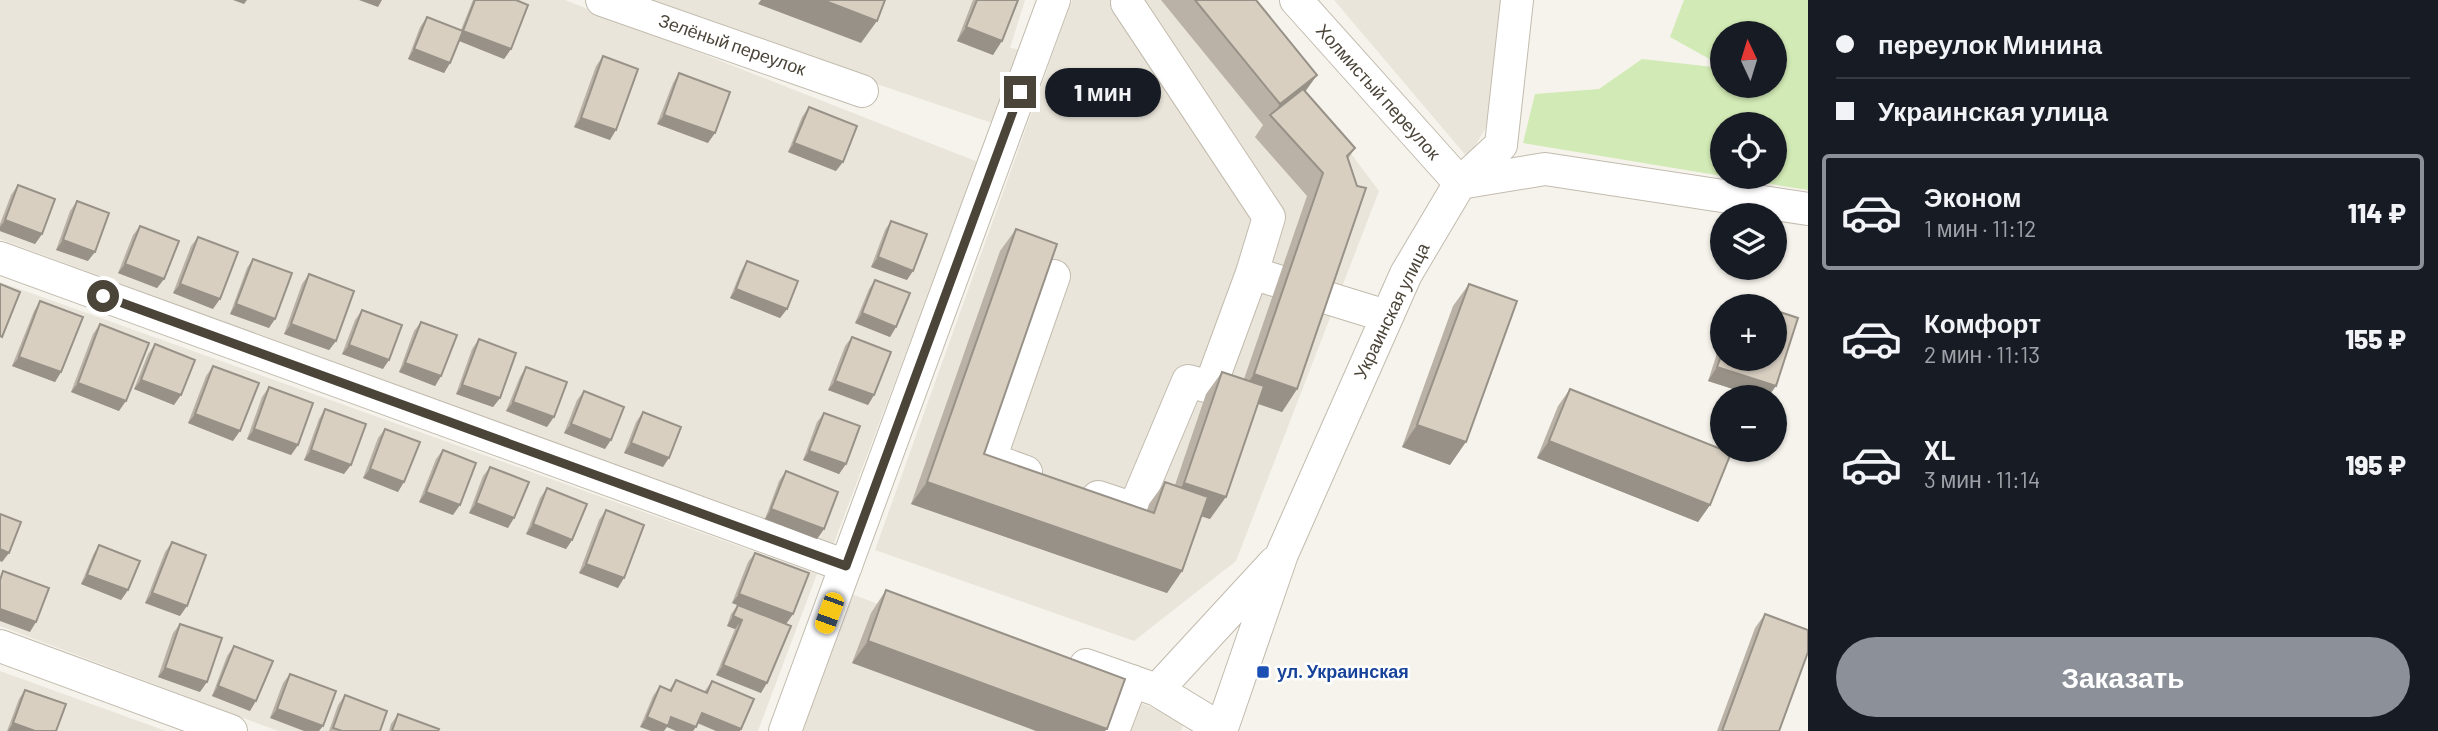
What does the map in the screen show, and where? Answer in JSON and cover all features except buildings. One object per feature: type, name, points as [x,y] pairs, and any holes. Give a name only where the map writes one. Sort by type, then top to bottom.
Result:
[{"type":"street","name":"Зелёный переулок","points":[[602,0],[862,91]]},
{"type":"street","points":[[785,731],[1054,0]]},
{"type":"street","name":"Холмистый переулок","points":[[1296,0],[1460,183]]},
{"type":"street","name":"Украинская улица","points":[[1221,730],[1282,554],[1406,274],[1460,183],[1501,145],[1517,0]]},
{"type":"street","points":[[1054,276],[990,460],[1134,509],[1188,381],[1210,387],[1265,277],[1269,217],[1127,3]]},
{"type":"street","points":[[1460,183],[1545,169],[1808,209]]},
{"type":"street","points":[[0,258],[846,566]]},
{"type":"street","points":[[1321,296],[1386,316]]},
{"type":"street","points":[[1113,731],[1144,686],[1282,554]]},
{"type":"street","points":[[0,646],[231,731]]},
{"type":"street","points":[[1055,654],[1144,686],[1221,730]]},
{"type":"shaded area","points":[[0,0],[565,0],[978,162],[832,548],[0,239]]},
{"type":"shaded area","points":[[649,0],[1025,0],[1010,48],[1024,50],[1001,126],[782,52]]},
{"type":"shaded area","points":[[1072,0],[1236,0],[1379,191],[1236,561],[1134,641],[875,550]]},
{"type":"shaded area","points":[[1334,0],[1503,0],[1495,112],[1468,158]]},
{"type":"shaded area","points":[[0,282],[817,574],[758,731],[278,731],[0,626]]},
{"type":"shaded area","points":[[849,593],[1185,720],[1181,731],[800,731]]},
{"type":"shaded area","points":[[0,671],[166,731],[0,731]]},
{"type":"green space","points":[[1684,0],[1808,0],[1808,190],[1787,187],[1787,112],[1710,112],[1710,174],[1523,143],[1535,94],[1599,89],[1642,59],[1710,67],[1710,98],[1787,98],[1787,21],[1710,21],[1710,59],[1670,37]]},
{"type":"place","name":"ул. Украинская","points":[[1263,672]]},
{"type":"route","points":[[103,296],[846,566],[1020,92]]}]
